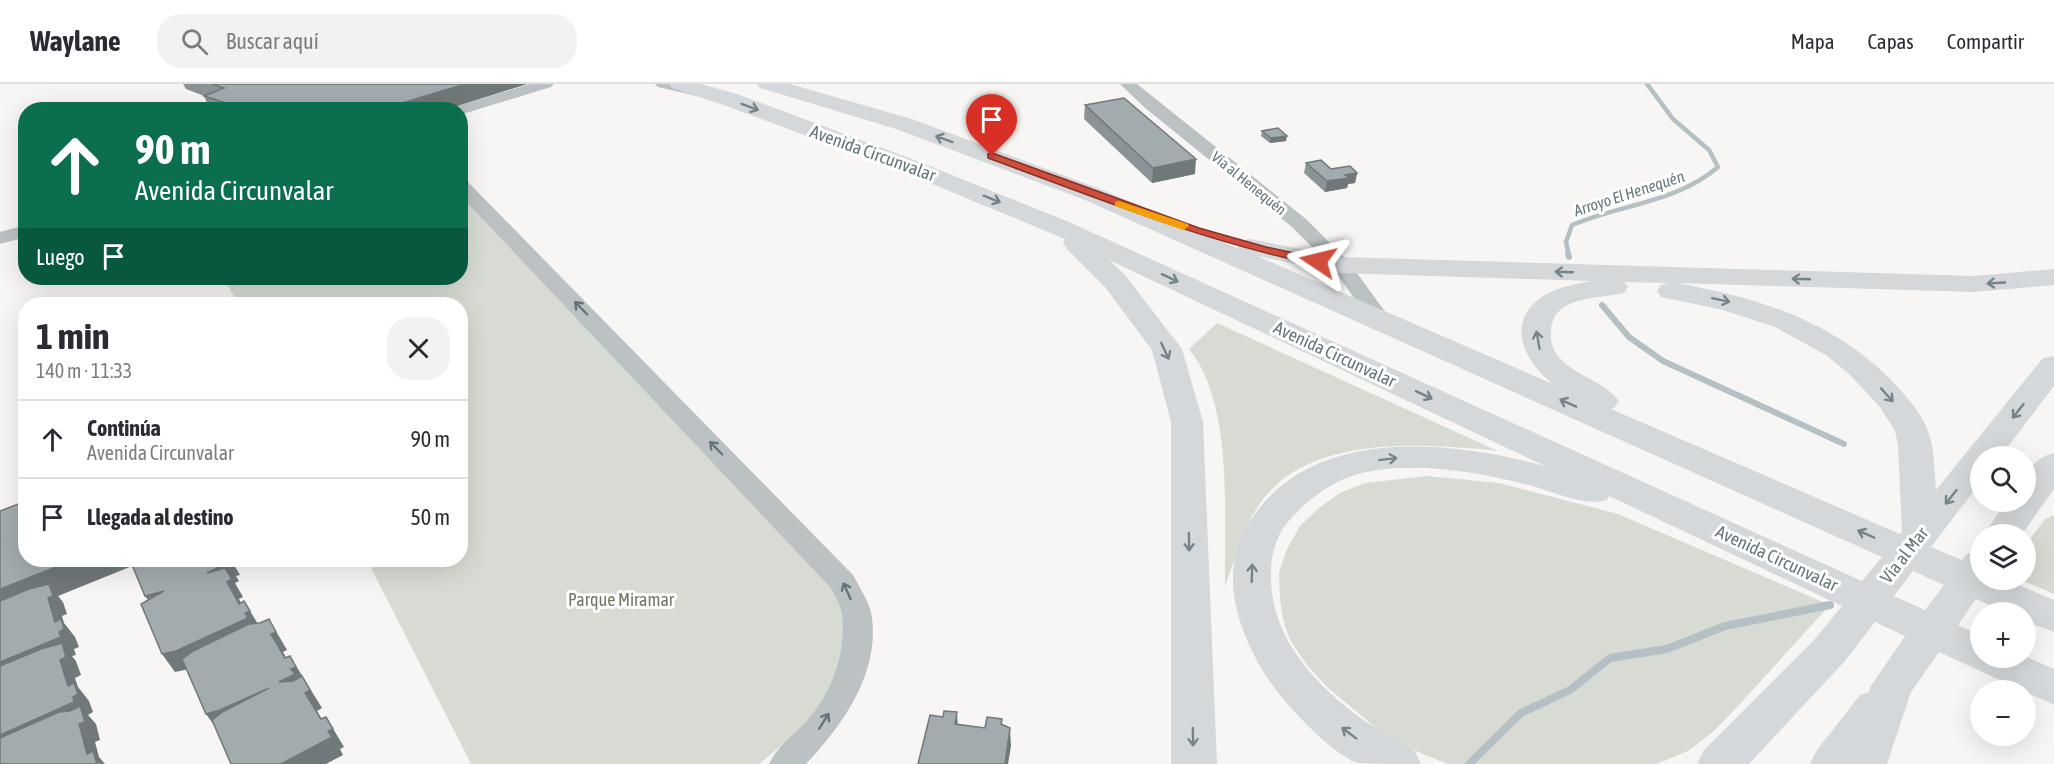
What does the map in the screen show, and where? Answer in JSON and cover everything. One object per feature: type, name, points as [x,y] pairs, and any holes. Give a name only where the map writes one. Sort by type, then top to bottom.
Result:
[{"type":"main road","name":"Avenida Circunvalar","points":[[679,84],[710,93],[909,166],[1060,227],[1970,648]]},
{"type":"main road","name":"Avenida Circunvalar","points":[[767,84],[904,124],[1094,195],[2054,616]]},
{"type":"main road","points":[[1094,195],[1239,244],[1296,258],[1341,265],[1974,284],[2054,277]]},
{"type":"main road","points":[[1060,227],[1115,281],[1167,349],[1187,422],[1194,764]]},
{"type":"main road","points":[[1737,478],[1601,400],[1552,367],[1542,356],[1536,340],[1536,324],[1542,313],[1557,300],[1573,293],[1604,287],[1641,288],[1733,303],[1767,312],[1808,331],[1834,347],[1872,377],[1895,403],[1905,419],[1914,438],[1921,534]]},
{"type":"main road","name":"Vía al Mar","points":[[1990,446],[2054,365]]},
{"type":"main road","points":[[1398,764],[1371,750],[1307,697],[1285,671],[1258,624],[1251,573],[1255,550],[1265,527],[1277,510],[1302,488],[1347,466],[1388,458],[1446,457],[1510,468],[1558,481],[1721,532]]},
{"type":"main road","points":[[2009,524],[2054,464]]},
{"type":"main road","name":"Vía al Mar","points":[[1829,651],[1970,472]]},
{"type":"main road","points":[[2019,524],[2036,507],[2054,495]]},
{"type":"main road","points":[[1833,764],[1970,578]]},
{"type":"main road","points":[[1720,764],[1829,651]]},
{"type":"main road","points":[[1727,764],[1829,651]]},
{"type":"main road","points":[[2011,668],[2054,688]]},
{"type":"main road","points":[[1864,764],[1892,686]]},
{"type":"street","points":[[468,108],[546,84]]},
{"type":"street","points":[[663,84],[710,93]]},
{"type":"street","name":"Vía al Henequén","points":[[1128,84],[1299,223],[1341,265],[1381,321]]},
{"type":"street","points":[[468,192],[843,582],[856,611],[858,648],[845,688],[818,730],[785,764]]},
{"type":"street","points":[[0,238],[18,233]]},
{"type":"green space","name":"Parque Miramar","points":[[468,200],[832,583],[845,611],[846,646],[833,685],[805,726],[759,764],[471,764],[371,567],[468,567],[468,297],[234,297],[228,285],[468,285]]},
{"type":"green space","points":[[1217,323],[1498,451],[1439,446],[1373,448],[1341,453],[1312,463],[1285,477],[1264,498],[1241,540],[1225,586],[1224,462],[1220,430],[1203,372],[1189,349]]},
{"type":"green space","points":[[1427,476],[1499,483],[1618,514],[1830,605],[1713,732],[1688,751],[1656,764],[1448,764],[1413,750],[1375,727],[1327,687],[1307,665],[1290,640],[1283,620],[1280,599],[1279,572],[1287,549],[1300,526],[1319,508],[1340,493],[1365,483]]},
{"type":"green space","points":[[2054,515],[2054,594],[2036,586],[2036,531],[2045,519]]},
{"type":"building","points":[[212,84],[465,84],[405,102],[222,102],[204,96],[224,88]]},
{"type":"building","points":[[1124,98],[1196,159],[1153,168],[1085,105]]},
{"type":"building","points":[[1278,128],[1287,136],[1271,138],[1262,131]]},
{"type":"building","points":[[1321,160],[1331,169],[1350,166],[1357,173],[1345,175],[1349,178],[1327,181],[1306,163]]},
{"type":"building","points":[[18,504],[18,567],[56,567],[0,589],[0,511]]},
{"type":"building","points":[[133,567],[219,567],[207,573],[225,568],[232,579],[227,582],[239,604],[244,601],[250,611],[245,613],[248,618],[176,651],[162,654],[141,604],[164,591],[145,596]]},
{"type":"building","points":[[49,584],[53,596],[48,598],[55,622],[61,619],[64,629],[59,632],[61,637],[0,662],[0,601],[29,589]]},
{"type":"building","points":[[269,619],[276,632],[271,634],[285,658],[290,656],[296,667],[291,669],[295,674],[279,682],[293,681],[302,676],[310,690],[305,693],[321,719],[326,717],[333,729],[328,731],[332,737],[281,764],[231,764],[212,720],[224,711],[269,688],[206,714],[182,659],[193,651],[249,624]]},
{"type":"building","points":[[62,643],[66,657],[60,660],[68,686],[74,683],[78,694],[73,697],[74,702],[0,735],[0,666]]},
{"type":"building","points":[[80,706],[85,722],[79,724],[87,754],[93,751],[97,764],[0,764],[0,738],[59,712],[70,711]]},
{"type":"building","points":[[944,711],[957,712],[955,724],[985,728],[987,717],[1002,719],[1001,724],[1010,728],[1005,764],[918,764],[930,715],[943,717]]},
{"type":"waterway","name":"Arroyo El Henequén","points":[[1569,256],[1566,242],[1572,225],[1666,196],[1702,179],[1718,167],[1709,150],[1673,119],[1647,84]]},
{"type":"waterway","points":[[1602,305],[1629,337],[1663,361],[1844,444]]},
{"type":"waterway","points":[[1469,764],[1521,713],[1570,690],[1610,658],[1667,649],[1725,626],[1830,605]]},
{"type":"slow traffic","points":[[1119,204],[1184,226]]},
{"type":"route","points":[[992,156],[1094,195],[1239,244],[1318,261]]}]
